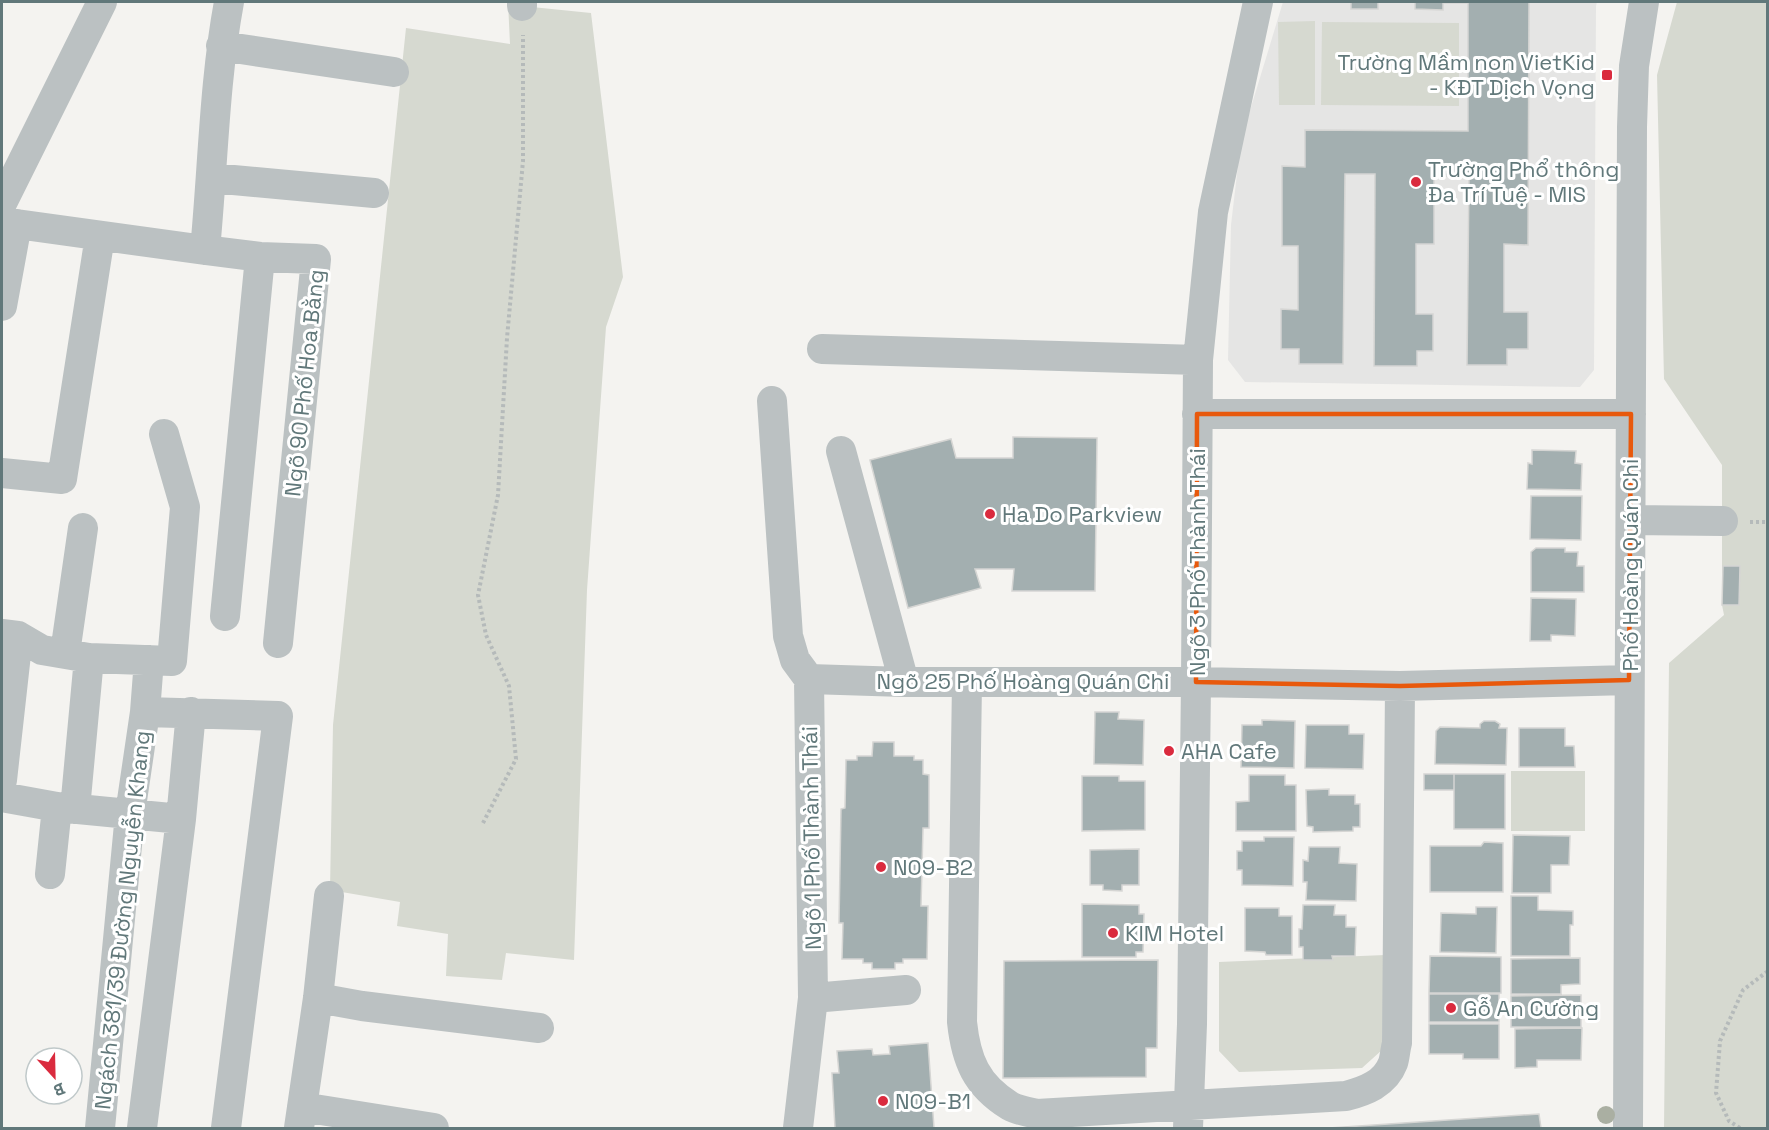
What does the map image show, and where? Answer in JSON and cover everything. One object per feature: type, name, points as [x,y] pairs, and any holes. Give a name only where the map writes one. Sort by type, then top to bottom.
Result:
[{"type":"street","points":[[2,306],[7,216],[102,2]]},
{"type":"street","points":[[205,250],[221,46],[229,2]]},
{"type":"street","name":"Ngõ 3 Phố Thành Thái","points":[[1189,1117],[1192,1024],[1198,360],[1213,212],[1258,2]]},
{"type":"street","name":"Phố Hoàng Quán Chi","points":[[1628,1128],[1633,107],[1634,66],[1644,2]]},
{"type":"street","points":[[221,46],[394,72]]},
{"type":"street","points":[[212,178],[374,192]]},
{"type":"street","name":"Ngõ 90 Phố Hoa Bằng","points":[[7,216],[100,236],[260,257],[316,259],[278,644]]},
{"type":"street","points":[[2,477],[62,479],[100,236]]},
{"type":"street","points":[[225,616],[260,257]]},
{"type":"street","points":[[822,349],[1198,360]]},
{"type":"street","points":[[772,401],[788,636],[795,660],[809,679]]},
{"type":"street","points":[[1197,414],[1631,414]]},
{"type":"street","points":[[164,434],[185,507],[172,661],[77,656],[42,650],[10,635],[2,780],[66,808],[181,819]]},
{"type":"street","points":[[841,451],[904,682]]},
{"type":"street","points":[[1631,520],[1723,521]]},
{"type":"street","points":[[50,874],[66,808],[83,528]]},
{"type":"street","name":"Ngách 381/39 Đường Nguyễn Khang","points":[[100,1128],[130,814],[145,712],[149,660]]},
{"type":"street","name":"Ngõ 25 Phố Hoàng Quán Chi","points":[[809,679],[904,682],[1196,682],[1400,686],[1629,680]]},
{"type":"street","name":"Ngõ 1 Phố Thành Thái","points":[[798,1128],[813,998],[809,679]]},
{"type":"street","points":[[967,682],[962,1022],[965,1047],[973,1068],[990,1090],[1011,1107],[1037,1114],[1189,1117],[1365,1092],[1386,1075],[1393,1063],[1396,1043],[1400,686]]},
{"type":"street","points":[[145,712],[278,716],[226,1128]]},
{"type":"street","points":[[142,1128],[181,819],[191,712]]},
{"type":"street","points":[[329,896],[318,998],[301,1118],[434,1128]]},
{"type":"street","points":[[813,998],[906,990]]},
{"type":"street","points":[[318,998],[362,1006],[539,1028]]},
{"type":"path","points":[[483,823],[516,759],[509,686],[486,635],[478,596],[498,495],[507,339],[523,161],[522,4]]},
{"type":"path","points":[[1740,1128],[1729,1121],[1716,1093],[1720,1041],[1743,990],[1767,971]]},
{"type":"highlighted area","points":[[1197,414],[1631,414],[1629,680],[1400,686],[1196,682]]},
{"type":"shaded area","points":[[508,2],[522,6],[591,13],[623,277],[606,327],[587,590],[574,960],[506,953],[502,980],[446,976],[448,934],[397,926],[400,902],[330,890],[333,725],[406,28],[510,44]]},
{"type":"shaded area","name":"Trường Phổ thông Đa Trí Tuệ - MIS","points":[[1283,2],[1597,2],[1594,370],[1580,387],[1245,382],[1228,360],[1231,225],[1241,140]]},
{"type":"shaded area","points":[[1677,2],[1767,2],[1767,1128],[1664,1128],[1669,663],[1724,615],[1722,605],[1722,465],[1664,379],[1657,75]]},
{"type":"shaded area","points":[[1315,21],[1315,105],[1279,105],[1278,22]]},
{"type":"shaded area","points":[[1322,22],[1459,23],[1459,106],[1321,105]]},
{"type":"shaded area","points":[[1511,771],[1585,771],[1585,831],[1511,831]]},
{"type":"shaded area","points":[[1385,955],[1382,1050],[1362,1068],[1239,1072],[1219,1051],[1219,962]]},
{"type":"building","points":[[1351,2],[1378,2],[1378,9],[1351,9]]},
{"type":"building","points":[[1415,2],[1529,2],[1528,245],[1504,244],[1504,312],[1528,312],[1528,349],[1507,349],[1507,365],[1467,365],[1469,176],[1434,176],[1434,244],[1416,244],[1416,314],[1433,314],[1433,351],[1417,351],[1417,366],[1374,366],[1375,174],[1345,174],[1343,364],[1299,364],[1299,349],[1281,349],[1281,309],[1298,310],[1298,246],[1282,246],[1282,166],[1305,167],[1305,130],[1468,131],[1468,3],[1443,3],[1443,10],[1415,9]]},
{"type":"building","name":"Ha Do Parkview","points":[[1013,437],[1097,438],[1095,591],[1012,591],[1014,569],[975,569],[981,588],[908,608],[870,460],[951,439],[956,458],[1013,458]]},
{"type":"building","points":[[1532,450],[1576,451],[1575,463],[1582,464],[1581,490],[1527,489],[1528,463],[1532,464]]},
{"type":"building","points":[[1531,496],[1582,496],[1581,540],[1530,539]]},
{"type":"building","points":[[1536,548],[1565,548],[1565,552],[1578,552],[1577,566],[1584,566],[1584,592],[1531,592],[1531,552]]},
{"type":"building","points":[[1723,566],[1740,566],[1739,605],[1722,605]]},
{"type":"building","points":[[1531,598],[1576,599],[1575,636],[1551,635],[1551,641],[1530,641]]},
{"type":"building","points":[[1095,712],[1119,712],[1118,719],[1144,720],[1143,765],[1094,764]]},
{"type":"building","points":[[1262,720],[1295,721],[1294,768],[1241,767],[1242,725],[1262,725]]},
{"type":"building","points":[[1484,721],[1495,721],[1500,724],[1499,728],[1507,728],[1506,765],[1435,764],[1436,731],[1440,727],[1480,728],[1480,724]]},
{"type":"building","points":[[1306,725],[1349,725],[1349,734],[1364,734],[1363,769],[1305,768]]},
{"type":"building","points":[[1519,728],[1565,728],[1565,746],[1574,746],[1575,767],[1519,767]]},
{"type":"building","name":"N09-B2","points":[[873,742],[894,742],[894,756],[914,756],[914,760],[923,760],[923,774],[929,775],[929,828],[923,828],[921,906],[928,906],[927,959],[903,959],[903,963],[895,963],[895,969],[872,969],[872,963],[863,963],[863,959],[842,959],[843,923],[839,923],[841,809],[845,808],[846,760],[857,760],[857,756],[872,756]]},
{"type":"building","points":[[1424,774],[1454,774],[1454,790],[1424,790]]},
{"type":"building","points":[[1454,774],[1505,774],[1505,829],[1454,829]]},
{"type":"building","points":[[1249,775],[1285,775],[1285,785],[1296,785],[1296,831],[1236,831],[1236,802],[1249,801]]},
{"type":"building","points":[[1082,776],[1119,776],[1119,781],[1145,781],[1145,830],[1082,831]]},
{"type":"building","points":[[1329,789],[1329,795],[1355,795],[1355,804],[1360,804],[1360,827],[1353,827],[1353,831],[1313,832],[1313,827],[1307,826],[1306,790]]},
{"type":"building","points":[[1513,835],[1570,836],[1569,865],[1551,865],[1551,893],[1512,893]]},
{"type":"building","points":[[1264,837],[1294,837],[1293,886],[1242,885],[1242,870],[1237,870],[1237,851],[1242,851],[1242,841],[1264,841]]},
{"type":"building","points":[[1484,842],[1503,843],[1503,892],[1430,892],[1430,846],[1481,846]]},
{"type":"building","points":[[1309,847],[1340,847],[1339,863],[1357,864],[1356,901],[1306,900],[1307,882],[1303,882],[1303,860],[1308,861]]},
{"type":"building","points":[[1139,849],[1139,885],[1122,885],[1122,891],[1103,890],[1103,885],[1090,885],[1090,850]]},
{"type":"building","points":[[1511,896],[1538,896],[1538,910],[1573,911],[1573,925],[1570,925],[1570,956],[1511,956]]},
{"type":"building","name":"KIM Hotel","points":[[1082,904],[1139,905],[1139,914],[1144,914],[1143,952],[1136,952],[1136,957],[1082,957]]},
{"type":"building","points":[[1303,905],[1335,905],[1334,915],[1346,915],[1346,927],[1356,927],[1355,956],[1332,956],[1333,960],[1303,960],[1303,947],[1299,947],[1299,929],[1302,929]]},
{"type":"building","points":[[1476,907],[1497,907],[1496,953],[1440,952],[1441,913],[1476,914]]},
{"type":"building","points":[[1245,908],[1279,908],[1279,916],[1292,916],[1292,955],[1266,955],[1265,952],[1245,951]]},
{"type":"building","points":[[1430,956],[1501,957],[1501,993],[1429,993]]},
{"type":"building","points":[[1580,958],[1580,984],[1561,985],[1561,994],[1511,994],[1511,959]]},
{"type":"building","points":[[1158,960],[1157,1048],[1146,1048],[1146,1077],[1003,1078],[1004,961]]},
{"type":"building","points":[[1429,994],[1499,994],[1499,1022],[1429,1022]]},
{"type":"building","points":[[1581,995],[1581,1027],[1511,1027],[1511,996]]},
{"type":"building","points":[[1429,1024],[1499,1024],[1499,1059],[1463,1059],[1463,1054],[1429,1054]]},
{"type":"building","points":[[1582,1028],[1581,1060],[1537,1060],[1537,1067],[1515,1068],[1515,1029]]},
{"type":"building","name":"N09-B1","points":[[928,1043],[934,1128],[835,1128],[832,1073],[839,1073],[837,1051],[872,1049],[873,1055],[890,1054],[889,1046]]},
{"type":"building","points":[[1539,1114],[1541,1128],[1329,1128]]},
{"type":"place","name":"Trường Mầm non VietKid - KĐT Dịch Vọng","points":[[1607,75]]},
{"type":"place","name":"Trường Phổ thông Đa Trí Tuệ - MIS","points":[[1416,182]]},
{"type":"place","name":"Ha Do Parkview","points":[[990,514]]},
{"type":"place","name":"AHA Cafe","points":[[1169,751]]},
{"type":"place","name":"N09-B2","points":[[881,867]]},
{"type":"place","name":"KIM Hotel","points":[[1113,933]]},
{"type":"place","name":"Gỗ An Cường","points":[[1451,1008]]},
{"type":"place","name":"N09-B1","points":[[883,1101]]}]
